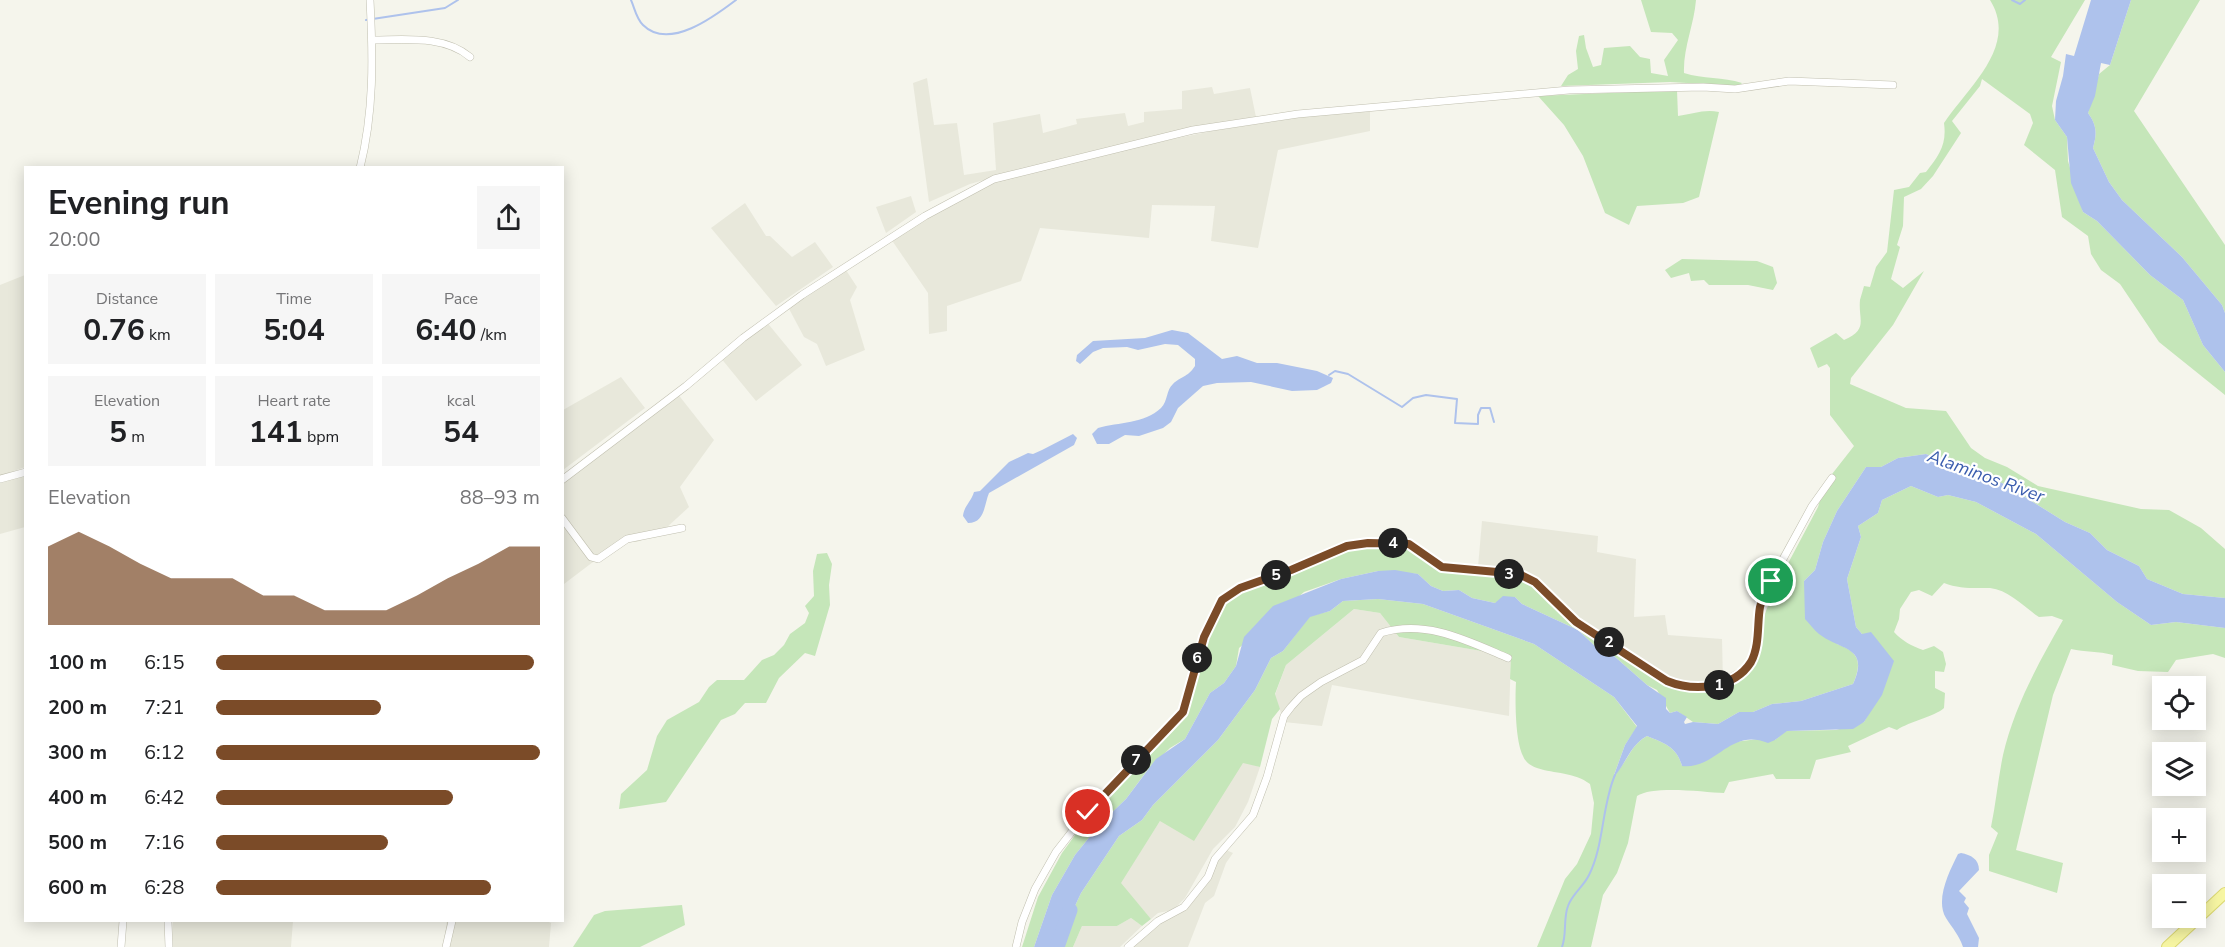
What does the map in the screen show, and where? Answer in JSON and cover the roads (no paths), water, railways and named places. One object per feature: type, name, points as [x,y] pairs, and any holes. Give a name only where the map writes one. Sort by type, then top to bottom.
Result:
[{"type":"main road","points":[[2167,947],[2225,893]]},
{"type":"street","points":[[360,166],[368,134],[373,81],[370,0]]},
{"type":"street","points":[[373,40],[443,43],[461,50],[470,57]]},
{"type":"street","points":[[564,478],[686,386],[743,338],[802,295],[925,216],[994,179],[1193,130],[1298,114],[1569,90],[1703,87],[1736,89],[1789,81],[1893,85]]},
{"type":"street","points":[[0,479],[24,473]]},
{"type":"street","points":[[1016,947],[1022,922],[1035,889],[1056,852],[1088,812],[1183,712],[1204,637],[1216,610],[1231,592],[1347,546],[1368,543],[1409,544],[1442,567],[1519,574],[1535,582],[1576,622],[1667,681],[1681,687],[1717,686],[1742,671],[1750,662],[1755,648],[1760,605],[1812,506],[1832,478]]},
{"type":"street","points":[[564,521],[594,559],[603,557],[627,539],[682,528]]},
{"type":"street","points":[[1128,947],[1158,921],[1184,907],[1208,876],[1215,859],[1253,815],[1267,777],[1284,716],[1291,707],[1301,696],[1321,682],[1364,660],[1381,633],[1410,628],[1458,636],[1508,658]]},
{"type":"street","points":[[121,947],[123,922]]},
{"type":"street","points":[[168,922],[169,947]]},
{"type":"street","points":[[446,947],[452,922]]},
{"type":"water","points":[[2091,0],[2131,0],[2110,65],[2101,63],[2095,96],[2088,113],[2095,130],[2093,148],[2109,182],[2122,200],[2182,257],[2222,305],[2225,313],[2225,372],[2203,345],[2183,300],[2150,275],[2097,221],[2083,212],[2071,183],[2067,137],[2055,120],[2056,101],[2066,54],[2074,56]]},
{"type":"water","points":[[1172,330],[1188,333],[1222,359],[1237,356],[1257,363],[1277,363],[1317,371],[1333,378],[1331,383],[1317,390],[1292,391],[1251,382],[1217,383],[1203,386],[1178,408],[1171,422],[1163,428],[1139,436],[1125,435],[1109,444],[1097,444],[1092,434],[1098,428],[1139,420],[1161,408],[1171,386],[1192,370],[1195,366],[1195,359],[1178,345],[1165,344],[1138,350],[1127,347],[1103,348],[1093,352],[1080,364],[1076,361],[1077,355],[1093,341],[1145,338]]},
{"type":"water","points":[[1073,434],[1077,438],[1074,445],[989,493],[981,517],[968,523],[963,516],[974,492],[980,491],[1009,462],[1028,453],[1033,454]]},
{"type":"water","points":[[1926,454],[1985,479],[2002,483],[2065,522],[2090,533],[2107,550],[2139,566],[2147,579],[2183,594],[2225,598],[2225,628],[2176,622],[2151,625],[2117,602],[2036,534],[1976,502],[1948,495],[1938,497],[1911,486],[1882,500],[1878,513],[1858,526],[1861,537],[1847,579],[1856,627],[1862,634],[1871,632],[1894,661],[1882,695],[1864,722],[1853,729],[1787,731],[1768,743],[1743,740],[1694,766],[1682,766],[1673,750],[1647,736],[1636,744],[1613,778],[1625,745],[1637,726],[1614,697],[1534,644],[1423,604],[1378,599],[1343,601],[1330,611],[1310,617],[1283,651],[1271,658],[1255,690],[1218,740],[1153,805],[1142,820],[1119,836],[1081,893],[1056,947],[1034,947],[1052,895],[1075,855],[1100,824],[1126,799],[1156,759],[1185,739],[1210,693],[1224,683],[1236,666],[1244,637],[1273,606],[1341,579],[1378,571],[1395,570],[1418,574],[1431,586],[1443,591],[1459,590],[1472,598],[1495,603],[1503,596],[1515,597],[1522,604],[1578,630],[1598,649],[1614,656],[1647,685],[1666,698],[1666,709],[1670,713],[1677,711],[1687,717],[1685,724],[1693,722],[1718,724],[1739,712],[1753,712],[1772,704],[1801,701],[1853,684],[1858,663],[1856,656],[1819,634],[1805,619],[1804,581],[1815,570],[1823,542],[1837,511],[1866,467],[1881,467],[1898,458]]},
{"type":"water","points":[[1958,854],[1974,858],[1979,866],[1979,870],[1959,891],[1966,898],[1964,902],[1969,908],[1967,914],[1979,938],[1978,947],[1963,947],[1943,911],[1944,886]]},
{"type":"waterway","points":[[366,20],[445,8],[458,0]]},
{"type":"waterway","points":[[631,0],[643,25],[654,32],[666,34],[678,33],[704,22],[736,0]]},
{"type":"waterway","points":[[2012,0],[2020,4],[2025,0]]},
{"type":"waterway","points":[[1329,375],[1335,371],[1348,374],[1402,407],[1413,398],[1426,395],[1457,399],[1455,423],[1478,424],[1481,408],[1490,408],[1494,422]]},
{"type":"waterway","points":[[1562,947],[1568,906],[1587,879],[1594,864],[1615,775]]},
{"type":"waterway","name":"Alaminos River","points":[[1057,947],[1070,910]]}]
